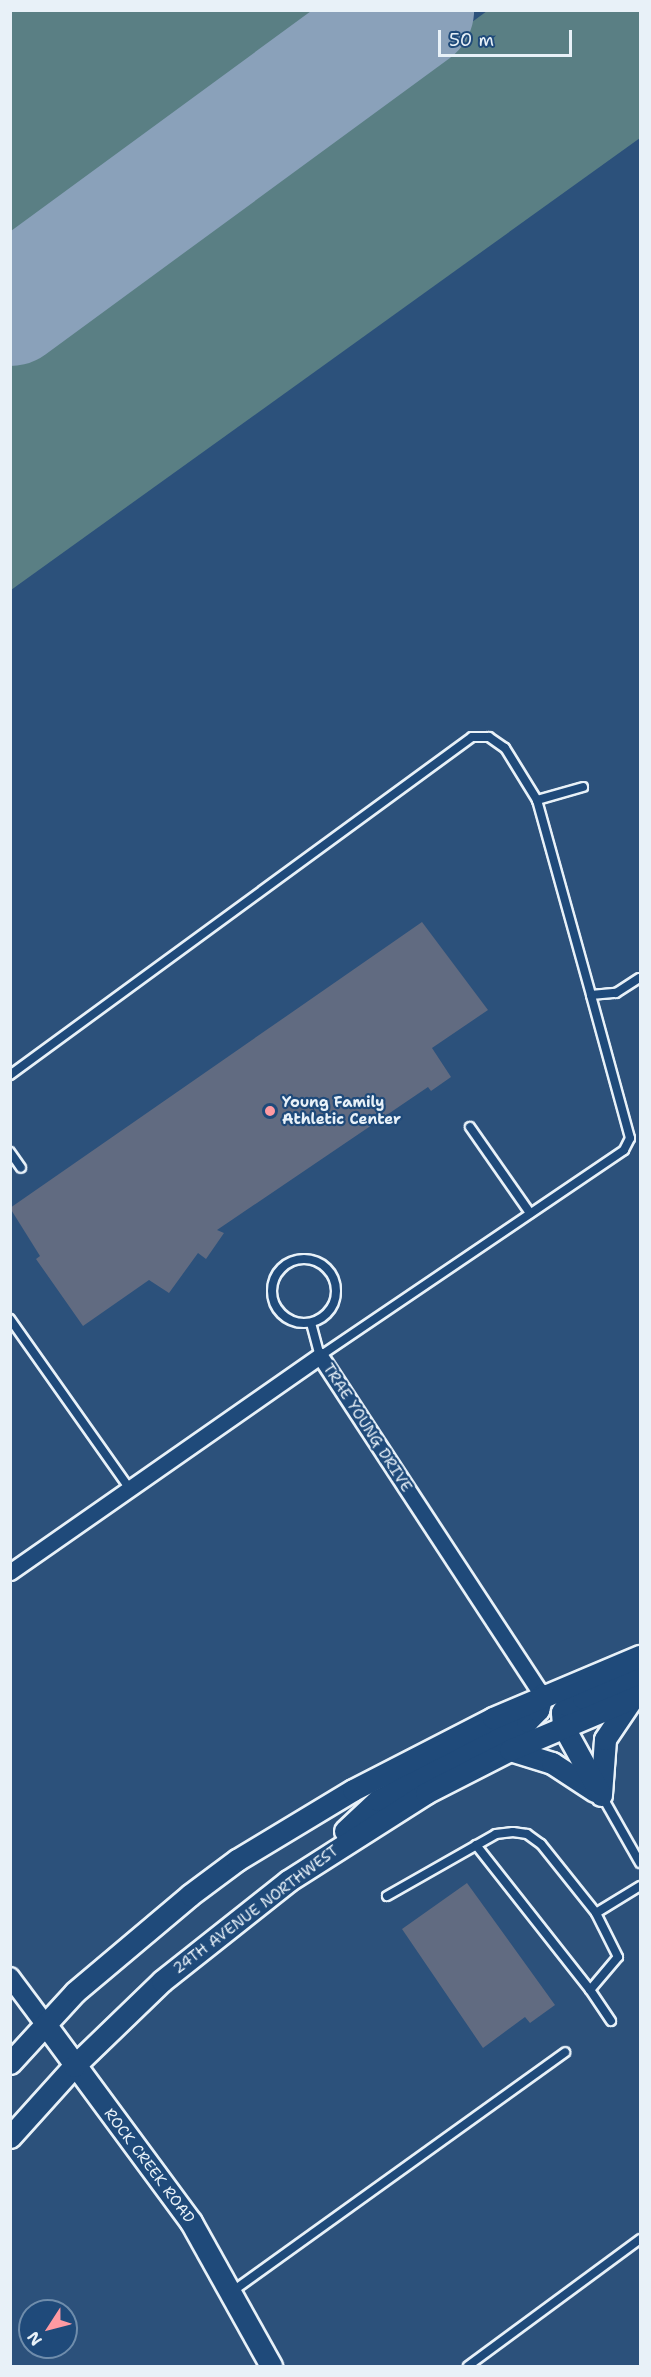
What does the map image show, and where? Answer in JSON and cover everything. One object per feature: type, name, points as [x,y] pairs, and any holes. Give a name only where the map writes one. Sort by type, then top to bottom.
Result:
[{"type":"main road","points":[[10,2063],[45,2024],[132,1942],[237,1860],[353,1790],[542,1695],[640,1656]]},
{"type":"main road","points":[[601,1795],[563,1726],[562,1712],[567,1705],[638,1690]]},
{"type":"main road","points":[[601,1795],[605,1738],[638,1690]]},
{"type":"main road","points":[[303,1871],[378,1800],[527,1721],[538,1710],[542,1695]]},
{"type":"main road","name":"24TH AVENUE NORTHWEST","points":[[10,2137],[74,2066],[162,1981],[303,1871],[426,1793],[563,1726]]},
{"type":"main road","points":[[510,1750],[559,1767],[601,1795]]},
{"type":"main road","name":"ROCK CREEK ROAD","points":[[45,2024],[191,2222],[232,2291],[271,2367]]},
{"type":"street","name":"TRAE YOUNG DRIVE","points":[[10,1572],[320,1356],[542,1695]]},
{"type":"street","name":"ROCK CREEK ROAD","points":[[10,1977],[45,2024]]},
{"type":"lane","points":[[10,1075],[472,737],[489,737],[505,748],[537,800],[630,1138],[624,1150],[320,1356],[311,1323]]},
{"type":"lane","points":[[537,800],[583,787]]},
{"type":"lane","points":[[591,995],[616,993],[639,978]]},
{"type":"lane","points":[[470,1127],[530,1213]]},
{"type":"lane","points":[[10,1152],[21,1168]]},
{"type":"lane","points":[[296,1259],[317,1261],[326,1267],[336,1286],[332,1308],[311,1323],[284,1317],[273,1299],[273,1279],[278,1270],[296,1259]]},
{"type":"lane","points":[[10,1319],[130,1489]]},
{"type":"lane","points":[[601,1795],[640,1863]]},
{"type":"lane","points":[[387,1896],[496,1834],[527,1834],[541,1844],[596,1913],[618,1957],[590,1990]]},
{"type":"lane","points":[[476,1845],[590,1990],[611,2021]]},
{"type":"lane","points":[[596,1913],[640,1886]]},
{"type":"lane","points":[[232,2291],[565,2052]]},
{"type":"lane","points":[[468,2367],[640,2239]]},
{"type":"green space","points":[[11,10],[349,10],[349,11],[11,260]]},
{"type":"green space","points":[[487,11],[640,11],[640,138],[11,590],[11,361]]},
{"type":"building","name":"Young Family Athletic Center","points":[[422,922],[488,1010],[432,1048],[451,1077],[431,1091],[428,1087],[217,1230],[224,1233],[206,1259],[198,1253],[169,1293],[149,1280],[83,1326],[36,1259],[40,1256],[10,1208]]},
{"type":"building","points":[[467,1883],[555,2005],[530,2023],[525,2017],[483,2048],[402,1929]]},
{"type":"runway","points":[[10,306],[414,10]]},
{"type":"place","name":"Young Family Athletic Center","points":[[270,1111]]}]
